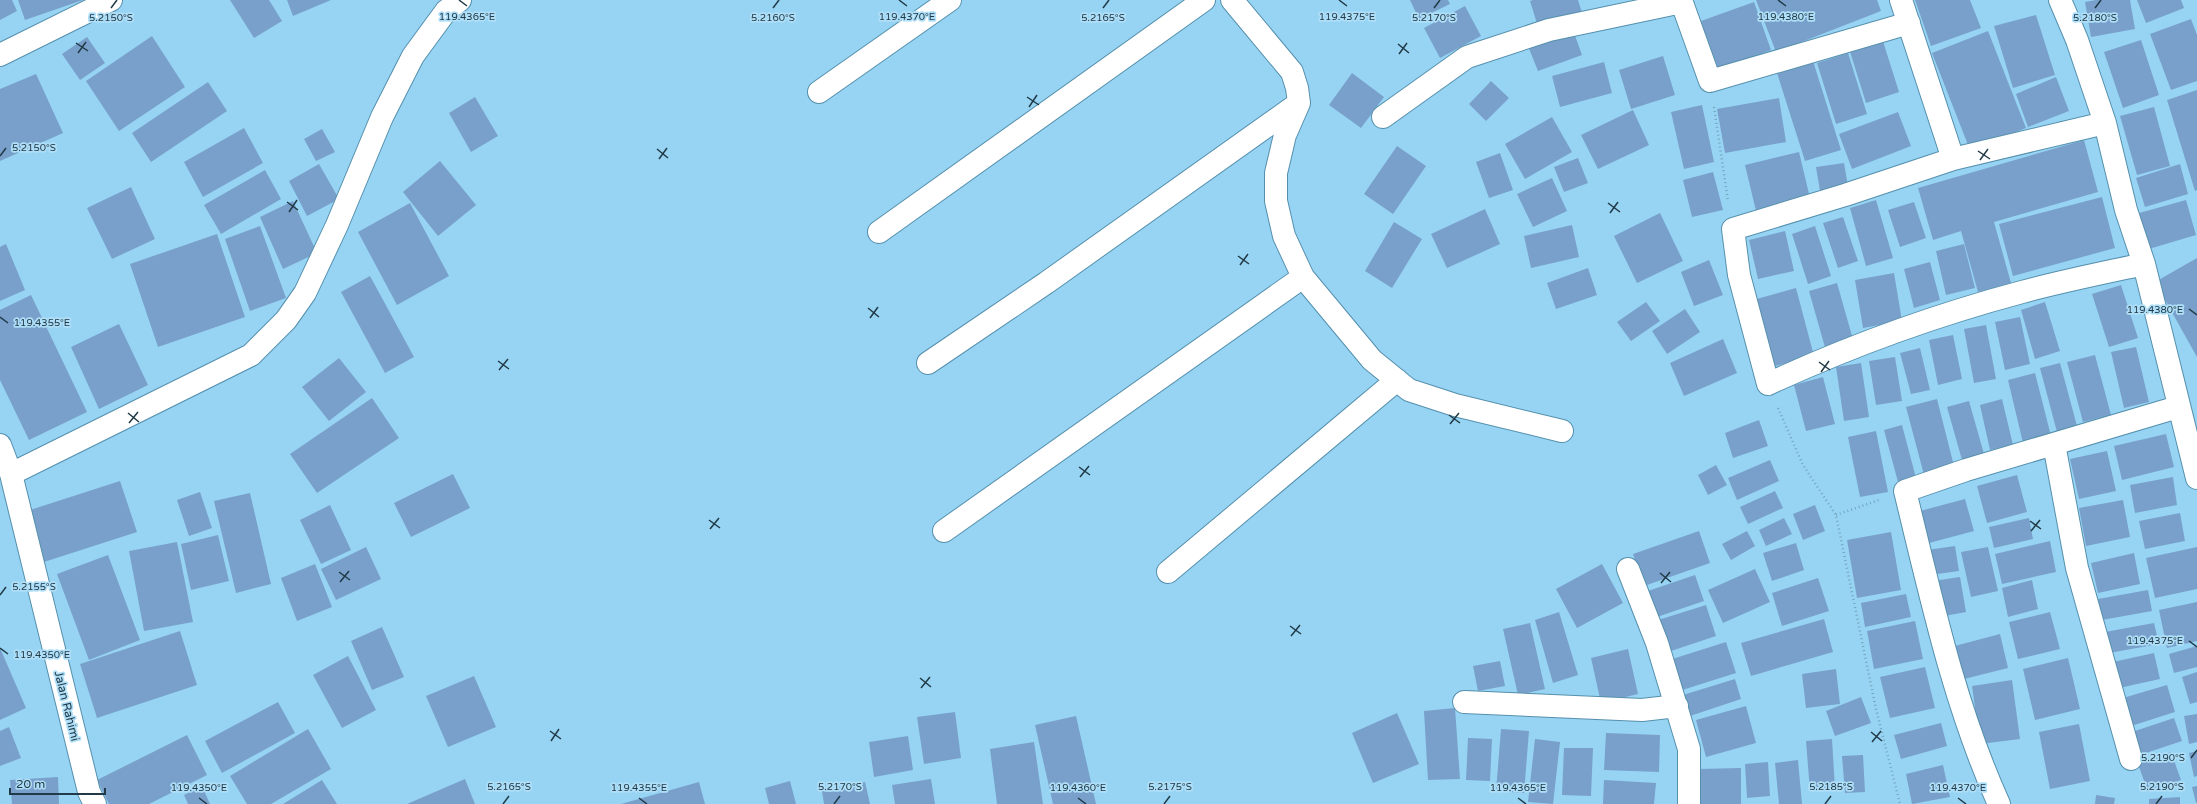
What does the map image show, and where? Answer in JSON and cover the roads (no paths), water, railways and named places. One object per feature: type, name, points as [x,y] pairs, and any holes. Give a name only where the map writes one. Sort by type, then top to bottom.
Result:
[{"type":"street","points":[[0,55],[112,0]]},
{"type":"street","points":[[11,474],[250,355],[286,320],[305,293],[337,225],[382,117],[413,56],[446,11],[460,0]]},
{"type":"street","points":[[819,92],[950,0]]},
{"type":"street","points":[[879,232],[1204,0]]},
{"type":"street","points":[[1232,0],[1292,72],[1299,103],[1285,135],[1276,173],[1276,201],[1284,236],[1303,277],[1372,360],[1409,390],[1455,405],[1562,431]]},
{"type":"street","points":[[1901,0],[1952,159]]},
{"type":"street","points":[[2060,0],[2078,40],[2105,123],[2126,210],[2144,264],[2178,407],[2197,478]]},
{"type":"street","points":[[1383,117],[1467,57],[1549,30],[1681,1],[1710,81],[1909,23]]},
{"type":"street","points":[[928,363],[1046,283],[1299,103]]},
{"type":"street","points":[[2105,123],[1952,159],[1733,229],[1739,275],[1768,384],[1833,354],[1923,323],[2022,292],[2144,264]]},
{"type":"street","points":[[944,531],[1303,277]]},
{"type":"street","points":[[1168,572],[1397,380]]},
{"type":"street","points":[[2000,804],[1966,722],[1933,607],[1905,491],[1966,470],[2178,407]]},
{"type":"street","points":[[2054,444],[2077,568],[2131,759]]},
{"type":"street","name":"Jalan Rahimi","points":[[0,445],[11,474],[60,680],[89,792],[95,804]]},
{"type":"street","points":[[1628,569],[1657,643],[1689,749],[1689,804]]},
{"type":"street","points":[[1464,702],[1642,710],[1677,706]]}]
